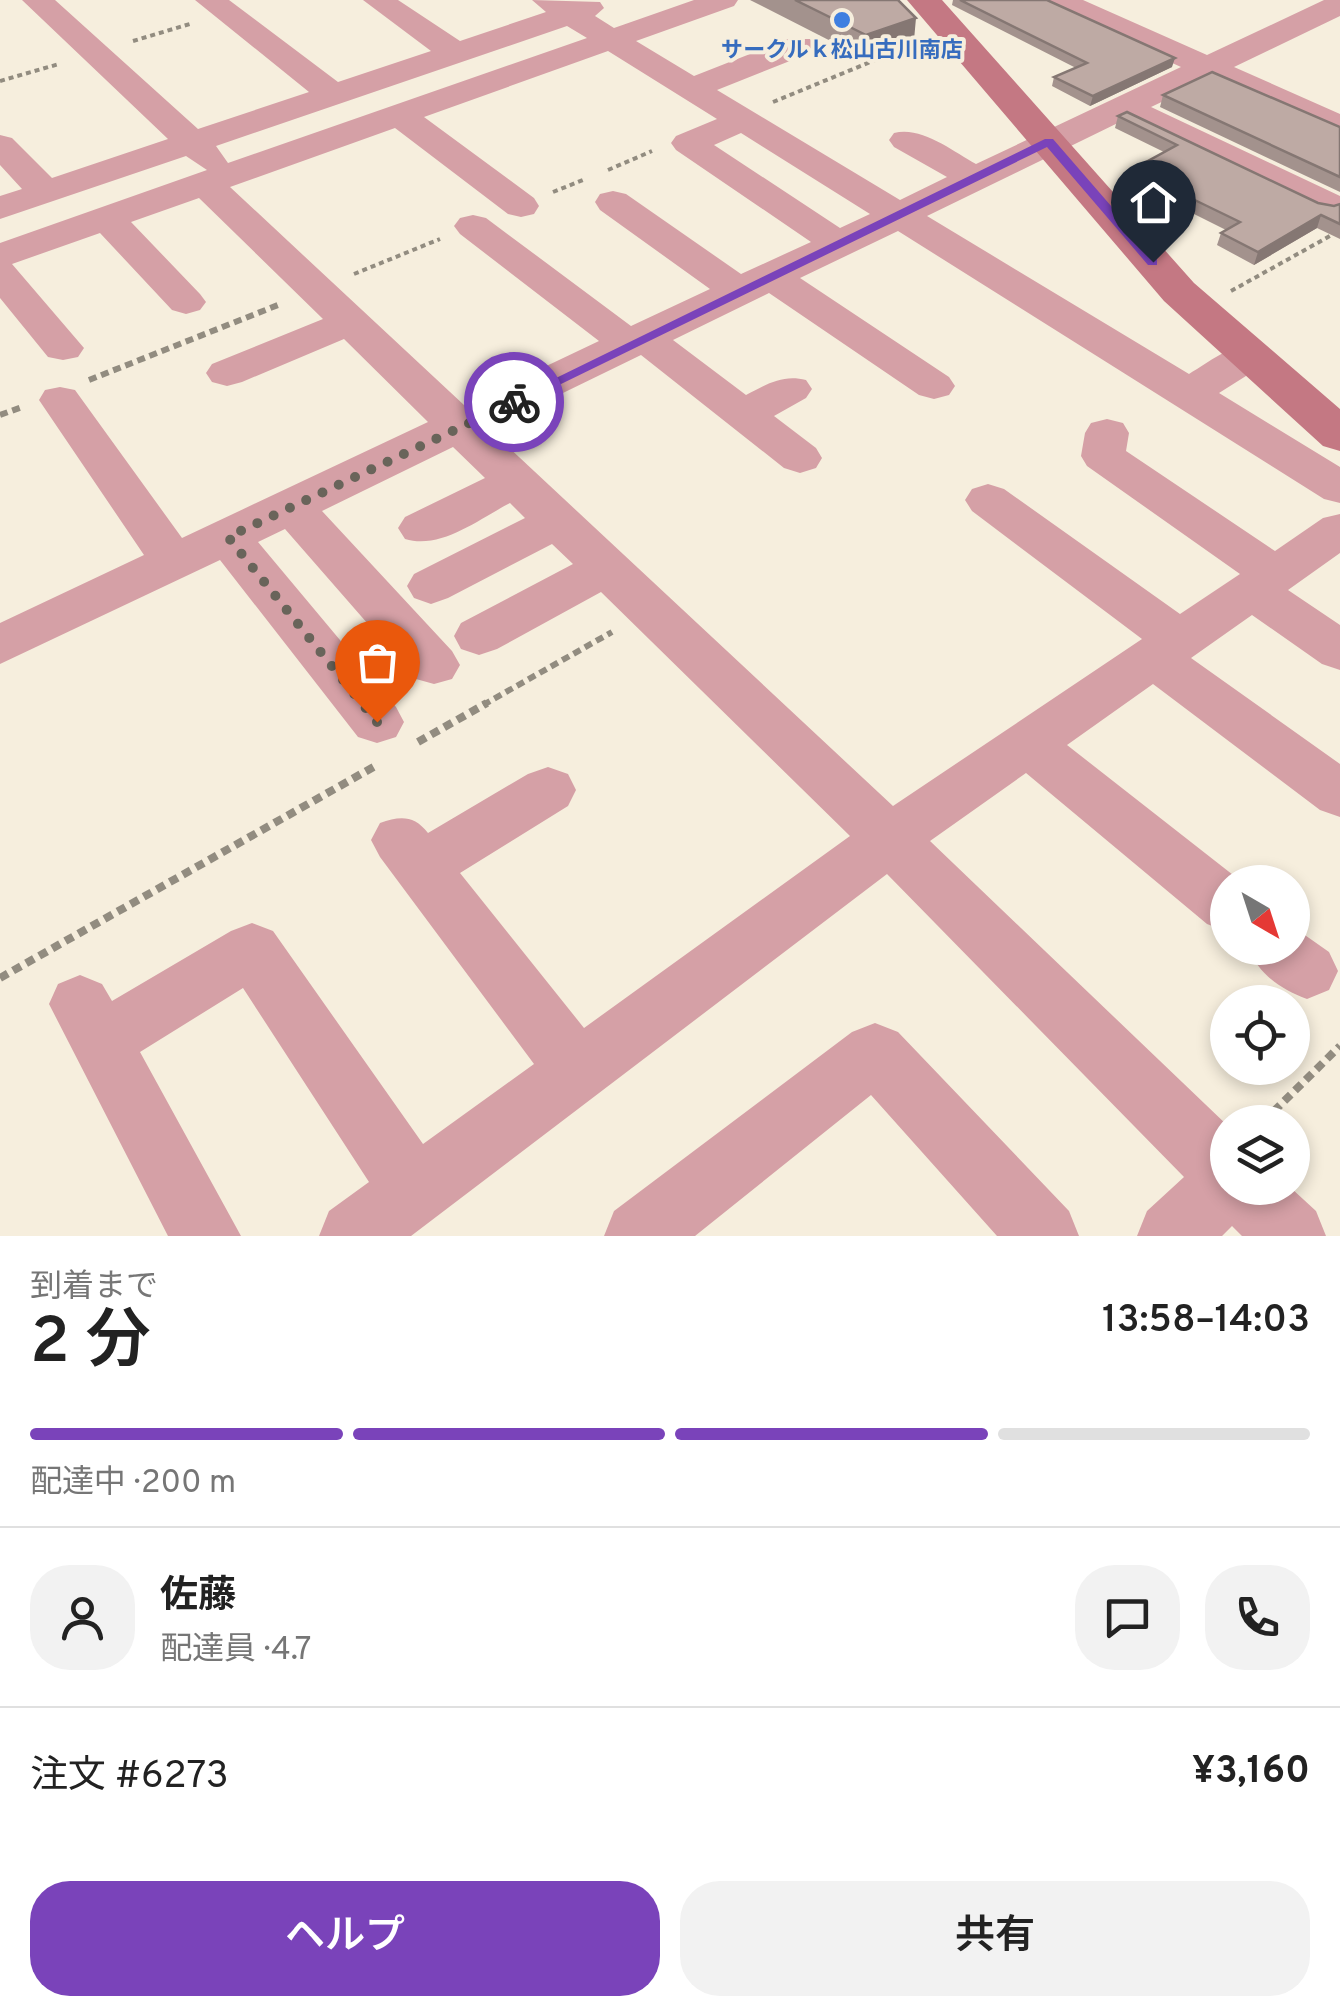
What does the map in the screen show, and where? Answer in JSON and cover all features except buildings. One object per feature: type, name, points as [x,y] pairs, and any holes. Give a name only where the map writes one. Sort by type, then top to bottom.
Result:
[{"type":"street","points":[[37,0],[191,143],[216,179],[352,321],[890,839],[1210,1155]]},
{"type":"street","points":[[210,0],[332,94]]},
{"type":"street","points":[[378,0],[454,52]]},
{"type":"street","points":[[0,208],[454,52],[558,7],[613,0]]},
{"type":"street","points":[[0,256],[722,0]]},
{"type":"street","points":[[0,644],[461,428],[1340,4]]},
{"type":"street","points":[[1052,32],[1082,6],[1206,67],[1282,115],[1340,126]]},
{"type":"street","points":[[558,7],[1340,488]]},
{"type":"street","points":[[937,14],[1179,292],[1340,436]]},
{"type":"street","points":[[692,88],[777,49]]},
{"type":"street","points":[[400,114],[521,206]]},
{"type":"street","points":[[1106,114],[1328,204]]},
{"type":"street","points":[[1106,114],[1261,205]]},
{"type":"street","points":[[742,118],[688,143],[838,243]]},
{"type":"street","points":[[906,140],[975,178]]},
{"type":"street","points":[[0,145],[45,192]]},
{"type":"street","points":[[613,202],[934,386]]},
{"type":"street","points":[[107,218],[186,302]]},
{"type":"street","points":[[473,226],[744,414],[800,458]]},
{"type":"street","points":[[0,274],[63,348]]},
{"type":"street","points":[[226,373],[352,321]]},
{"type":"street","points":[[1190,393],[1250,355]]},
{"type":"street","points":[[744,414],[792,389]]},
{"type":"street","points":[[88,418],[174,562]]},
{"type":"street","points":[[1107,434],[1103,456],[1263,582],[1340,651]]},
{"type":"street","points":[[422,528],[516,481]]},
{"type":"street","points":[[988,500],[1340,794]]},
{"type":"street","points":[[292,508],[434,665]]},
{"type":"street","points":[[431,586],[558,521]]},
{"type":"street","points":[[354,1236],[890,839],[1340,530]]},
{"type":"street","points":[[228,537],[394,741]]},
{"type":"street","points":[[479,636],[608,567]]},
{"type":"street","points":[[1028,744],[1210,891]]},
{"type":"street","points":[[533,816],[410,854],[578,1070]]},
{"type":"street","points":[[206,1236],[90,1022],[252,950],[415,1190]]},
{"type":"street","points":[[640,1236],[874,1052],[1044,1236]]},
{"type":"street","points":[[1172,1236],[1210,1200]]},
{"type":"street","points":[[1259,1205],[1291,1236]]},
{"type":"path","points":[[742,118],[937,14]]},
{"type":"path","points":[[0,978],[394,741],[652,610]]},
{"type":"path","points":[[1279,1105],[1340,1046]]},
{"type":"way so far","points":[[377,722],[228,537],[514,402]]},
{"type":"place","name":"サークルｋ松山古川南店","points":[[842,20]]},
{"type":"route","points":[[514,402],[1049,142],[1153,262]]}]
